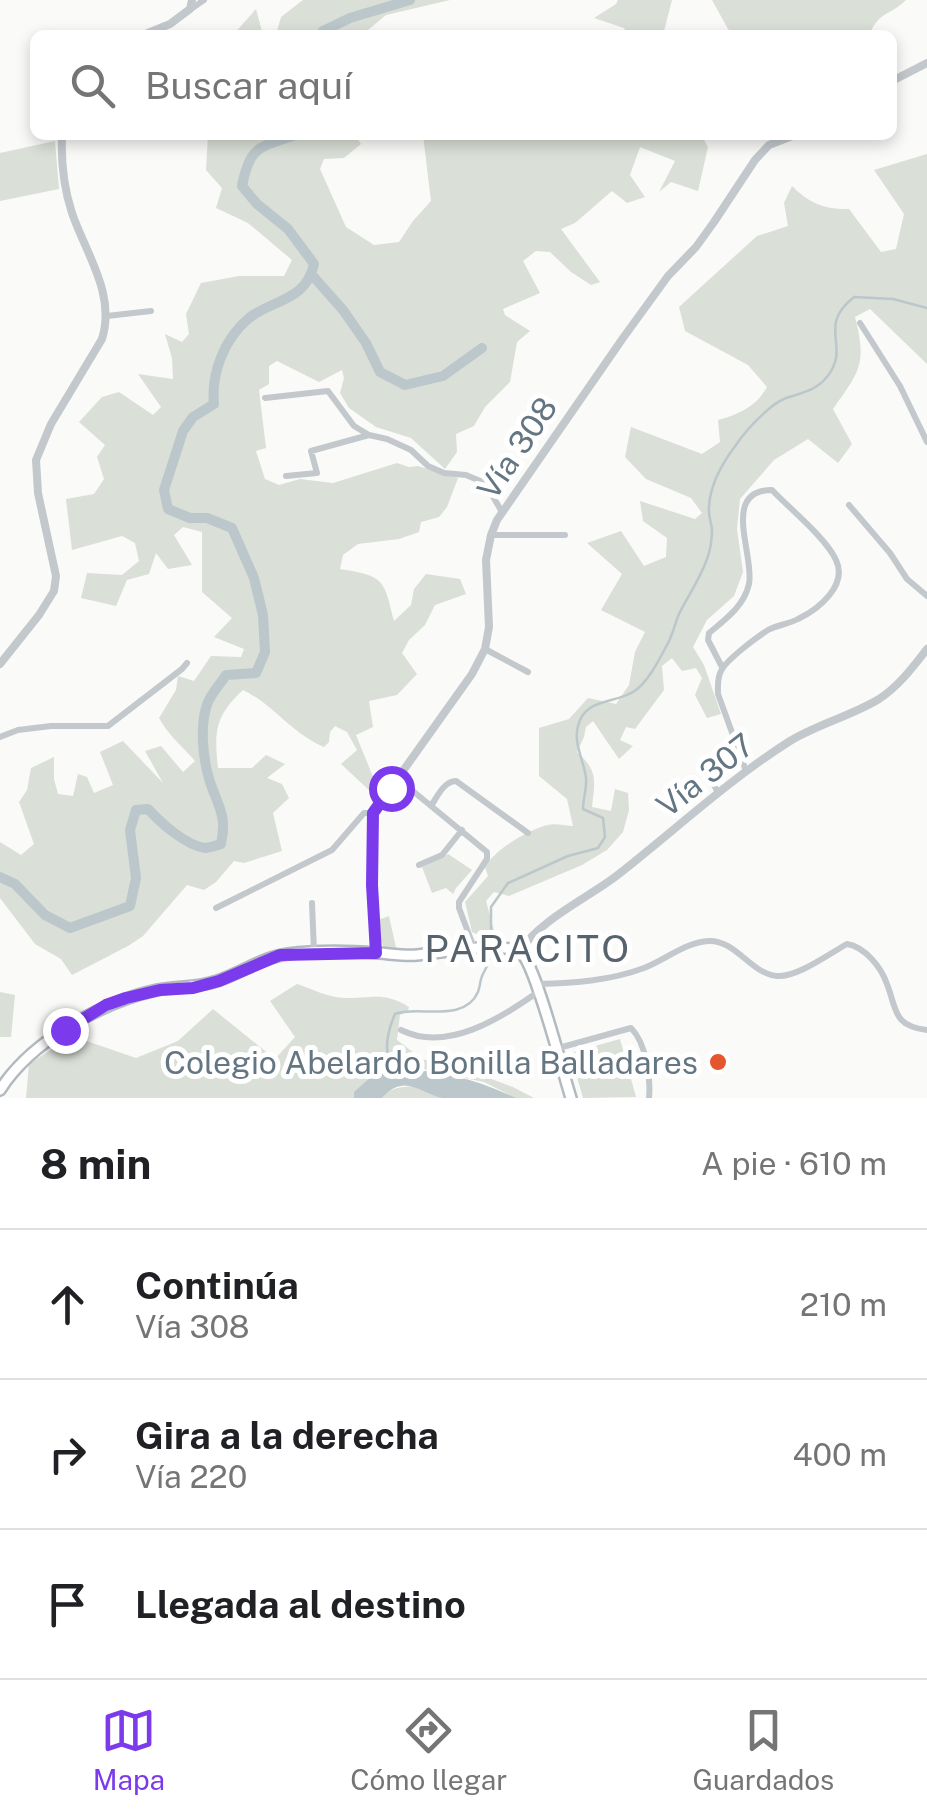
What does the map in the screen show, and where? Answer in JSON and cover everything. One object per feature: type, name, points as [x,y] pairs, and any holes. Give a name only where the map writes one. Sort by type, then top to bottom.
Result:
[{"type":"main road","points":[[0,1090],[30,1055],[106,1005],[160,990],[219,981],[280,955],[408,956],[498,948],[519,952],[525,958],[571,1098]]},
{"type":"street","points":[[155,30],[204,0]]},
{"type":"street","points":[[897,78],[927,63]]},
{"type":"street","points":[[0,664],[54,592],[56,576],[38,493],[36,460],[50,424],[102,339],[107,316],[99,279],[72,212],[62,140]]},
{"type":"street","name":"Vía 308","points":[[373,813],[472,674],[484,649],[489,627],[486,560],[491,535],[502,512],[755,160],[769,145],[782,140]]},
{"type":"street","points":[[107,316],[151,312]]},
{"type":"street","points":[[860,323],[900,386],[927,442]]},
{"type":"street","points":[[266,398],[328,391],[354,426],[369,435],[410,450],[428,466],[444,473],[466,475],[485,483],[502,512]]},
{"type":"street","points":[[286,476],[317,473],[311,451],[369,435]]},
{"type":"street","points":[[722,667],[708,640],[739,607],[749,583],[750,562],[742,514],[750,498],[762,490],[772,490],[828,547],[839,572],[837,586],[823,602],[799,619],[771,628],[722,667],[718,694],[747,772]]},
{"type":"street","points":[[849,506],[907,579],[927,596]]},
{"type":"street","points":[[491,535],[565,535]]},
{"type":"street","points":[[484,649],[528,672]]},
{"type":"street","name":"Vía 307","points":[[519,952],[546,923],[618,875],[718,793],[794,738],[882,697],[927,650]]},
{"type":"street","points":[[0,737],[18,730],[51,726],[108,726],[187,663]]},
{"type":"street","points":[[397,778],[487,852],[487,859],[458,902],[479,948]]},
{"type":"street","points":[[431,806],[446,785],[456,781],[528,833]]},
{"type":"street","points":[[713,782],[718,793]]},
{"type":"street","points":[[216,908],[332,850],[364,814],[373,813],[376,953]]},
{"type":"street","points":[[419,865],[442,855],[462,830]]},
{"type":"street","points":[[312,903],[314,953]]},
{"type":"street","points":[[401,1030],[421,1037],[472,1030],[496,1020],[537,988],[617,977],[705,942],[722,944],[774,976],[794,973],[852,944],[868,955],[880,971],[895,1014],[912,1027],[927,1030]]},
{"type":"street","points":[[555,1049],[632,1028],[637,1033],[649,1076],[649,1098]]},
{"type":"shaded area","points":[[303,0],[450,0],[386,15],[368,30],[277,30],[281,17]]},
{"type":"shaded area","points":[[618,0],[672,0],[664,30],[625,30],[594,18]]},
{"type":"shaded area","points":[[712,0],[906,0],[881,17],[872,30],[728,29]]},
{"type":"shaded area","points":[[256,9],[262,30],[237,30]]},
{"type":"shaded area","points":[[208,140],[358,140],[361,144],[344,158],[324,159],[320,169],[346,227],[374,245],[399,242],[431,201],[424,140],[704,140],[708,147],[698,191],[671,182],[659,192],[675,161],[640,147],[630,175],[645,197],[627,203],[612,191],[575,223],[561,229],[600,282],[591,285],[550,252],[536,251],[523,261],[540,293],[503,309],[505,315],[530,331],[517,342],[510,382],[485,407],[474,426],[456,434],[457,452],[445,469],[411,438],[376,427],[349,408],[340,393],[342,370],[319,382],[277,361],[269,366],[269,384],[259,390],[266,448],[256,451],[265,479],[279,485],[300,479],[333,483],[397,463],[458,478],[439,517],[421,522],[419,532],[399,539],[358,544],[343,555],[340,569],[365,574],[379,582],[394,621],[411,605],[414,589],[426,574],[460,579],[466,594],[435,605],[425,625],[409,640],[402,653],[417,674],[397,695],[369,701],[373,727],[356,735],[376,784],[371,792],[341,764],[357,750],[347,732],[335,726],[324,747],[243,690],[218,725],[218,768],[252,768],[266,755],[285,764],[267,778],[282,784],[289,798],[273,813],[282,851],[244,863],[234,861],[204,890],[187,885],[143,936],[72,975],[61,959],[35,944],[0,898],[0,842],[21,855],[34,844],[19,802],[27,790],[31,768],[54,757],[58,794],[73,796],[78,774],[87,777],[94,793],[113,785],[100,752],[123,741],[163,783],[145,751],[161,746],[183,772],[195,761],[159,718],[176,690],[178,676],[194,681],[211,656],[241,657],[244,649],[214,637],[232,618],[202,592],[202,532],[183,527],[174,535],[192,565],[168,569],[156,553],[149,574],[127,580],[116,606],[81,598],[87,573],[122,575],[139,561],[135,543],[122,536],[72,550],[66,499],[94,494],[104,479],[97,457],[105,445],[79,422],[102,397],[119,392],[153,415],[161,407],[138,374],[173,379],[165,334],[182,342],[189,334],[186,314],[201,283],[239,276],[284,276],[292,260],[248,223],[216,208],[222,188],[206,170]]},
{"type":"shaded area","points":[[55,141],[59,189],[0,201],[0,153]]},
{"type":"shaded area","points":[[927,154],[927,364],[870,309],[855,317],[859,366],[833,409],[852,444],[838,463],[808,439],[774,460],[740,499],[737,529],[743,572],[734,596],[707,620],[693,647],[704,665],[721,714],[707,718],[695,695],[702,678],[696,668],[682,671],[672,658],[662,666],[664,690],[635,729],[626,727],[620,740],[633,746],[619,759],[593,721],[586,727],[577,752],[594,776],[592,807],[611,811],[615,789],[628,793],[629,810],[623,832],[607,850],[582,865],[509,896],[494,892],[486,901],[495,934],[481,936],[472,932],[465,902],[488,876],[485,867],[490,860],[531,831],[551,824],[573,826],[567,799],[539,776],[539,728],[569,719],[588,698],[616,704],[629,685],[635,652],[645,632],[601,610],[622,574],[587,543],[621,531],[644,566],[666,557],[667,538],[643,521],[640,501],[695,519],[702,513],[691,498],[646,479],[625,457],[631,427],[702,454],[720,442],[718,420],[746,409],[767,387],[748,365],[685,331],[679,307],[757,236],[788,226],[784,203],[792,186],[818,204],[849,209],[881,252],[896,249],[904,214],[874,170]]},
{"type":"shaded area","points":[[448,854],[472,870],[453,894],[446,888],[432,893],[422,867]]},
{"type":"shaded area","points":[[389,916],[397,952],[383,946],[379,936],[378,920]]},
{"type":"shaded area","points":[[297,984],[339,998],[384,997],[400,1002],[409,1007],[400,1015],[397,1040],[422,1059],[478,1074],[534,1098],[516,1098],[484,1082],[423,1069],[392,1069],[354,1092],[354,1098],[26,1098],[29,1064],[72,1036],[136,1058],[178,1041],[213,1009],[275,1059],[295,1037],[270,1001]]},
{"type":"shaded area","points":[[0,992],[15,995],[11,1037],[0,1037]]},
{"type":"shaded area","points":[[620,1039],[636,1097],[583,1098],[570,1053]]},
{"type":"shaded area","points":[[392,1069],[456,1076],[516,1098],[442,1098],[405,1085],[382,1098],[354,1098],[354,1092],[372,1076]]},
{"type":"shaded area","points":[[415,1086],[442,1098],[382,1098],[401,1087]]},
{"type":"waterway","points":[[325,30],[350,18],[410,0]]},
{"type":"waterway","points":[[0,877],[15,884],[45,915],[70,928],[130,906],[136,878],[130,830],[136,810],[148,809],[189,843],[205,848],[221,844],[223,819],[204,753],[205,711],[226,675],[256,673],[265,652],[263,615],[254,578],[232,528],[168,509],[164,490],[183,431],[193,417],[214,404],[217,369],[226,346],[249,318],[297,292],[310,276],[314,264],[288,229],[242,186],[253,155],[281,140]]},
{"type":"waterway","points":[[312,275],[343,310],[380,372],[405,385],[443,376],[482,348]]},
{"type":"waterway","points":[[491,945],[491,907],[508,883],[568,856],[598,848],[605,837],[603,818],[583,809],[586,778],[578,726],[593,706],[638,688],[670,640],[707,559],[712,533],[710,498],[731,452],[773,406],[812,389],[826,378],[836,356],[837,318],[854,297],[893,299],[927,308]]},
{"type":"waterway","points":[[404,1070],[391,1060],[387,1048],[395,1014],[462,1008],[478,992],[490,953]]},
{"type":"place","name":"Colegio Abelardo Bonilla Balladares","points":[[718,1062]]},
{"type":"district","name":"PARACITO","points":[[528,948]]},
{"type":"route","points":[[65,1030],[106,1005],[126,998],[219,981],[280,955],[376,953],[373,813],[391,788]]}]
